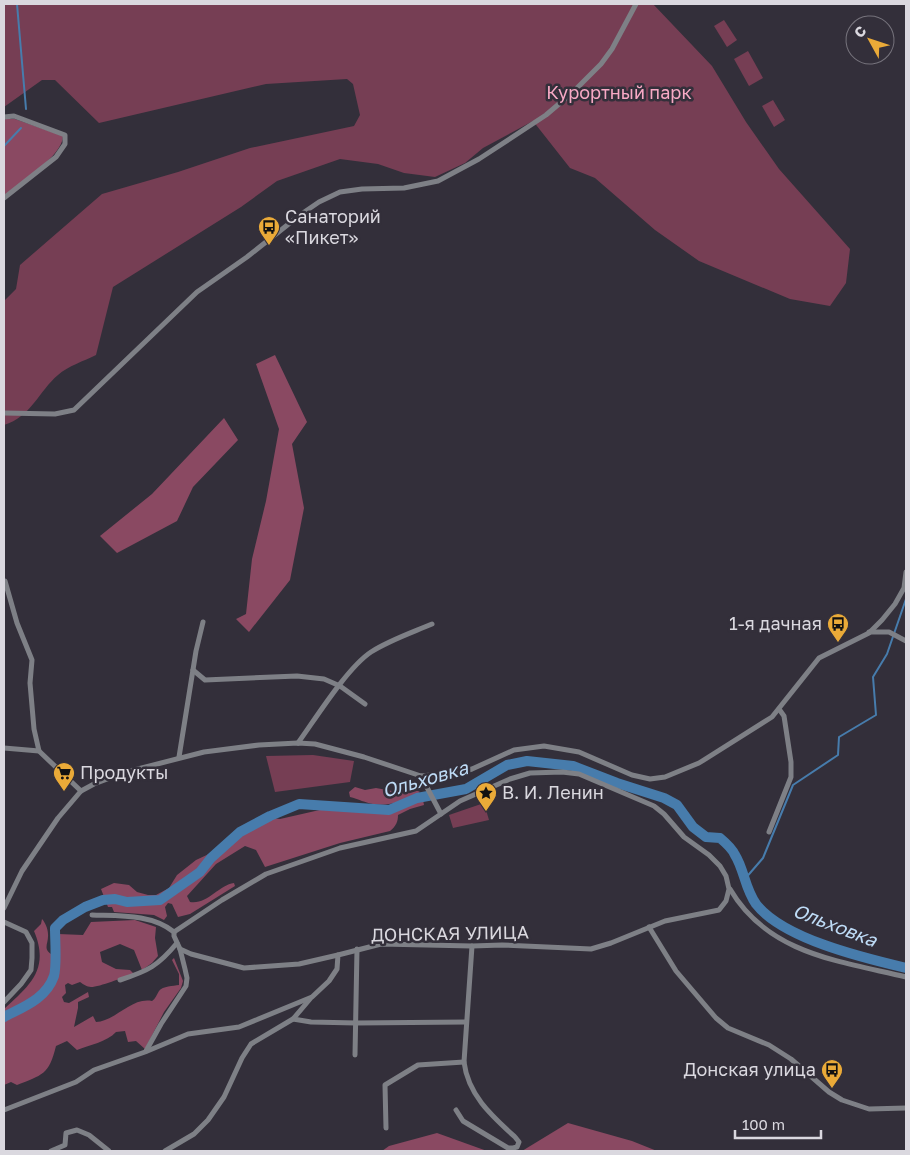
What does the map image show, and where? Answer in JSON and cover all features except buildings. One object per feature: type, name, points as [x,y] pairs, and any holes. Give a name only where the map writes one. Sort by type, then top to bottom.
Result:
[{"type":"street","points":[[4,413],[55,414],[74,410],[197,292],[247,257],[319,202],[340,192],[362,189],[404,188],[438,181],[516,135],[558,105],[601,64],[636,4]]},
{"type":"street","points":[[4,117],[14,116],[65,135],[65,144],[56,156],[4,198]]},
{"type":"street","points":[[4,908],[22,871],[41,842],[81,791],[126,772],[179,757],[230,748],[298,743],[314,744],[347,752],[422,776],[462,772],[514,750],[544,746],[579,752],[632,775],[650,779],[658,778],[699,763],[763,724],[779,709],[819,658],[869,632],[895,604],[904,588],[906,572]]},
{"type":"street","points":[[5,581],[17,623],[32,660],[30,683],[34,728],[39,751],[81,791]]},
{"type":"street","points":[[179,757],[202,622]]},
{"type":"street","points":[[298,743],[340,686],[371,652],[432,624]]},
{"type":"street","points":[[869,632],[889,632],[904,640]]},
{"type":"street","points":[[193,670],[205,680],[297,676],[324,679],[340,686],[365,704]]},
{"type":"street","points":[[769,832],[791,777],[791,762],[784,716],[779,709]]},
{"type":"street","points":[[4,748],[39,751]]},
{"type":"street","points":[[174,932],[266,874],[340,848],[416,831],[460,801],[510,779],[539,772],[562,772],[579,774],[654,806],[664,814],[684,837],[709,855],[720,866],[726,876],[729,889],[739,904],[752,918],[775,936],[794,947],[814,955],[906,977]]},
{"type":"street","points":[[422,776],[432,800],[441,814]]},
{"type":"street","name":"ДОНСКАЯ УЛИЦА","points":[[180,949],[191,954],[244,968],[299,964],[381,944],[502,945],[591,949],[665,921],[719,910],[726,901],[729,889]]},
{"type":"street","points":[[92,915],[142,918],[166,926],[174,932],[187,978],[186,986],[161,1024],[146,1052]]},
{"type":"street","points":[[4,922],[26,932],[32,943],[32,958],[31,970],[22,984],[4,1002]]},
{"type":"street","points":[[649,927],[676,971],[716,1018],[728,1028],[769,1045],[784,1054],[829,1092],[842,1100],[869,1109],[906,1108]]},
{"type":"street","points":[[120,980],[147,971],[158,963],[177,942]]},
{"type":"street","points":[[456,1110],[463,1121],[508,1148],[517,1147],[519,1142],[488,1112],[466,1076],[464,1062],[472,946]]},
{"type":"street","points":[[355,1055],[357,949]]},
{"type":"street","points":[[164,1151],[194,1134],[208,1120],[224,1097],[242,1058],[252,1044],[293,1019],[329,981],[337,969],[338,955]]},
{"type":"street","points":[[4,1110],[76,1082],[94,1070],[146,1052],[188,1034],[239,1027],[312,997]]},
{"type":"street","points":[[293,1019],[311,1022],[356,1023],[466,1022]]},
{"type":"street","points":[[386,1128],[385,1085],[418,1065],[464,1062]]},
{"type":"street","points":[[51,1151],[65,1145],[66,1133],[77,1130],[89,1135],[109,1151]]},
{"type":"green space","name":"Курортный парк","points":[[4,4],[653,4],[712,66],[746,122],[779,169],[850,249],[846,283],[830,306],[790,299],[699,261],[655,230],[595,178],[570,168],[533,121],[483,148],[465,163],[435,177],[404,173],[378,164],[340,159],[277,181],[241,207],[113,287],[96,355],[62,372],[51,381],[28,410],[4,425],[4,301],[16,289],[20,265],[102,194],[178,172],[250,148],[354,126],[360,115],[353,84],[347,79],[266,84],[99,123],[55,80],[42,80],[4,107]]},
{"type":"green space","points":[[724,20],[737,40],[727,47],[714,26]]},
{"type":"green space","points":[[748,51],[763,78],[749,86],[734,59]]},
{"type":"green space","points":[[773,100],[785,120],[774,127],[762,106]]},
{"type":"green space","points":[[313,755],[354,761],[350,782],[275,792],[266,756]]},
{"type":"green space","points":[[484,803],[489,820],[453,828],[449,815]]},
{"type":"shaded area","points":[[4,119],[15,119],[63,136],[56,152],[29,177],[4,196]]},
{"type":"shaded area","points":[[275,355],[307,422],[292,444],[304,508],[290,580],[249,632],[236,619],[246,614],[252,559],[266,501],[279,429],[256,364]]},
{"type":"shaded area","points":[[224,418],[238,440],[193,487],[177,521],[117,553],[100,536],[152,494]]},
{"type":"shaded area","points":[[355,787],[365,790],[376,788],[403,793],[416,790],[420,792],[398,802],[378,805],[350,797],[349,792]]},
{"type":"shaded area","points":[[423,800],[424,805],[398,815],[396,824],[390,831],[340,843],[265,867],[256,850],[245,846],[216,864],[187,896],[190,902],[202,901],[223,887],[234,883],[235,886],[190,914],[178,917],[172,904],[168,903],[165,907],[167,916],[164,920],[154,915],[114,912],[112,907],[108,907],[101,889],[114,883],[129,885],[137,892],[156,895],[169,888],[177,875],[196,860],[218,848],[226,848],[243,834],[272,818],[280,819],[324,809],[385,814]]},
{"type":"shaded area","points":[[42,919],[48,932],[47,950],[57,957],[58,934],[83,935],[91,922],[135,920],[156,927],[155,938],[158,956],[142,970],[134,950],[120,944],[100,952],[102,962],[116,969],[130,970],[134,974],[95,987],[80,982],[65,985],[66,993],[62,997],[64,1002],[69,1003],[88,992],[89,997],[78,1002],[74,1027],[93,1016],[96,1022],[103,1021],[137,1002],[152,1001],[163,988],[179,985],[179,974],[172,960],[174,958],[183,981],[181,988],[164,1012],[145,1049],[136,1041],[128,1042],[125,1031],[116,1032],[103,1041],[77,1050],[67,1041],[56,1046],[50,1063],[43,1073],[17,1085],[11,1082],[4,1085],[4,1009],[22,992],[35,975],[40,956],[34,931],[41,924]]},
{"type":"shaded area","points":[[568,1123],[632,1141],[657,1151],[522,1151]]},
{"type":"shaded area","points":[[437,1133],[487,1151],[382,1151],[389,1146]]},
{"type":"waterway","points":[[17,4],[26,109]]},
{"type":"waterway","points":[[4,146],[21,128]]},
{"type":"waterway","points":[[744,880],[763,858],[793,785],[838,755],[839,737],[876,715],[873,677],[887,654],[906,599]]},
{"type":"waterway","name":"Ольховка","points":[[4,1017],[26,1006],[40,996],[50,984],[54,976],[55,966],[55,928],[63,920],[85,907],[103,900],[115,899],[127,902],[160,900],[200,872],[211,858],[240,832],[270,816],[299,804],[389,810],[417,798],[466,789],[507,765],[527,761],[573,766],[664,798],[677,805],[693,827],[706,837],[720,838],[731,848],[752,898],[768,916],[804,937],[825,945],[847,953],[906,968]]},
{"type":"place","name":"Санаторий «Пикет»","points":[[269,246]]},
{"type":"place","name":"1-я дачная","points":[[838,643]]},
{"type":"place","name":"Продукты","points":[[64,792]]},
{"type":"place","name":"В. И. Ленин","points":[[486,812]]},
{"type":"place","name":"Донская улица","points":[[832,1089]]}]
